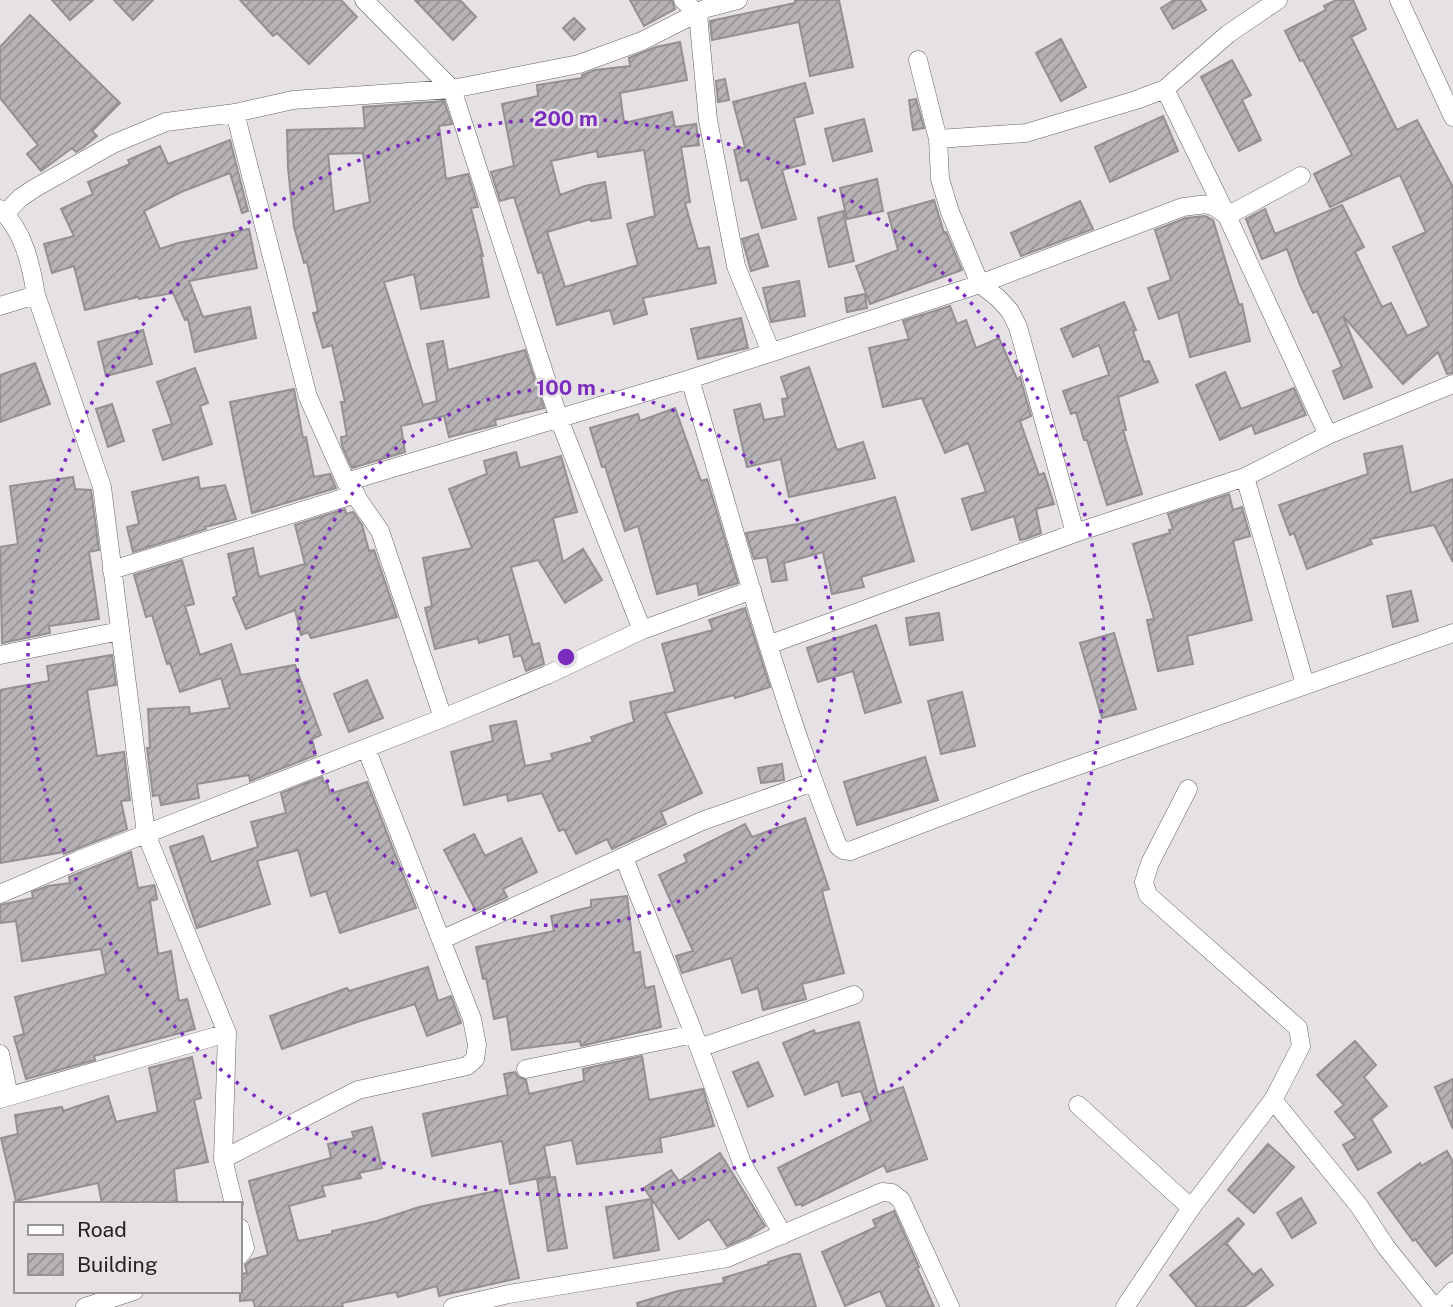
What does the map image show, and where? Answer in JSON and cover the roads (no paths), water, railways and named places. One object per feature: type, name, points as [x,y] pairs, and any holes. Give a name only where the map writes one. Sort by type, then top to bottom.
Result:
[{"type":"street","points":[[364,0],[452,89],[559,419],[642,629]]},
{"type":"street","points":[[683,0],[698,14],[708,120],[736,266],[771,352]]},
{"type":"street","points":[[234,1202],[223,1159],[227,1033],[146,834],[102,487],[37,295],[23,241],[3,211],[35,188],[113,144],[166,122],[235,113],[293,100],[452,89],[579,64],[642,41],[707,8],[738,0]]},
{"type":"street","points":[[939,139],[1026,133],[1165,89],[1228,34],[1278,0]]},
{"type":"street","points":[[1399,0],[1453,117]]},
{"type":"street","points":[[918,60],[939,139],[940,178],[950,212],[980,284],[1010,311],[1018,327],[1075,533]]},
{"type":"street","points":[[1165,89],[1328,435]]},
{"type":"street","points":[[235,113],[308,397],[351,488],[380,531],[443,718]]},
{"type":"street","points":[[1227,216],[1301,176]]},
{"type":"street","points":[[112,570],[559,419],[980,284],[1183,206],[1204,202],[1215,205],[1227,216]]},
{"type":"street","points":[[0,306],[37,295]]},
{"type":"street","points":[[690,379],[768,645],[813,782],[838,846],[843,850],[850,851],[1026,784],[1453,633]]},
{"type":"street","points":[[768,645],[1075,533],[1245,477],[1328,435],[1453,384]]},
{"type":"street","points":[[1245,477],[1305,684]]},
{"type":"street","points":[[0,894],[443,718],[547,675],[642,629],[752,590]]},
{"type":"street","points":[[0,655],[120,631]]},
{"type":"street","points":[[223,1159],[358,1090],[467,1066],[475,1059],[477,1045],[472,1019],[366,748]]},
{"type":"street","points":[[441,940],[702,821],[813,782]]},
{"type":"street","points":[[1125,1307],[1191,1208],[1273,1100],[1301,1046],[1298,1028],[1148,895],[1144,882],[1150,863],[1188,789]]},
{"type":"street","points":[[624,858],[742,1163],[783,1235]]},
{"type":"street","points":[[526,1069],[697,1041],[854,995]]},
{"type":"street","points":[[0,1054],[5,1098],[227,1033]]},
{"type":"street","points":[[1273,1100],[1359,1206],[1386,1247],[1436,1307],[1453,1291]]},
{"type":"street","points":[[1078,1105],[1191,1208]]},
{"type":"street","points":[[453,1307],[623,1273],[727,1258],[882,1192],[892,1193],[901,1200],[950,1307]]},
{"type":"street","points":[[242,1236],[245,1248],[242,1252]]},
{"type":"street","points":[[85,1307],[128,1293]]}]
